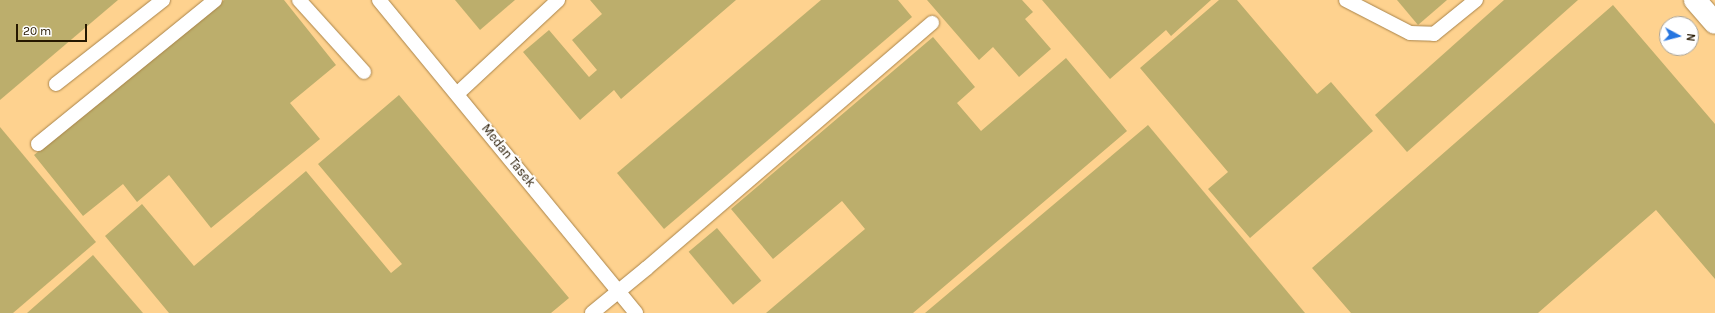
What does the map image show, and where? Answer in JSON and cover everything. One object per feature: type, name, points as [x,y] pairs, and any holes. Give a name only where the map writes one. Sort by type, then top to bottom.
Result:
[{"type":"street","points":[[1695,0],[1715,23]]},
{"type":"lane","points":[[56,84],[163,0]]},
{"type":"lane","points":[[38,144],[215,0]]},
{"type":"lane","points":[[299,0],[364,72]]},
{"type":"lane","name":"Medan Tasek","points":[[379,0],[636,313]]},
{"type":"lane","points":[[457,94],[558,0]]},
{"type":"lane","points":[[1346,0],[1410,33],[1434,34],[1476,0]]},
{"type":"lane","points":[[592,313],[618,290],[647,268],[932,23]]},
{"type":"shaded area","points":[[0,0],[1715,0],[1715,313],[0,313]]},
{"type":"building","points":[[0,0],[118,0],[0,100]]},
{"type":"building","points":[[224,0],[284,0],[336,65],[290,103],[320,139],[211,228],[169,175],[137,202],[123,184],[83,216],[34,155]]},
{"type":"building","points":[[455,0],[515,0],[480,30]]},
{"type":"building","points":[[590,0],[736,0],[621,99],[614,90],[580,120],[523,52],[549,30],[589,77],[597,70],[572,40],[602,14]]},
{"type":"building","points":[[821,0],[898,0],[912,17],[664,229],[617,173]]},
{"type":"building","points":[[927,0],[1022,0],[1033,12],[1025,19],[1051,49],[1019,77],[993,47],[979,60]]},
{"type":"building","points":[[1042,0],[1211,0],[1171,36],[1166,30],[1110,79]]},
{"type":"building","points":[[1219,0],[1237,0],[1317,94],[1331,82],[1373,131],[1250,238],[1208,189],[1228,172],[1140,68]]},
{"type":"building","points":[[1397,0],[1447,0],[1418,25]]},
{"type":"building","points":[[1504,0],[1578,0],[1407,152],[1375,115]]},
{"type":"building","points":[[1613,5],[1715,124],[1715,279],[1656,210],[1538,313],[1351,313],[1312,268]]},
{"type":"building","points":[[933,37],[975,87],[957,103],[981,131],[1066,58],[1127,131],[913,313],[766,313],[865,229],[842,201],[773,259],[731,209]]},
{"type":"building","points":[[399,95],[569,298],[551,313],[169,313],[105,236],[142,204],[194,266],[306,171],[391,273],[402,264],[318,164]]},
{"type":"building","points":[[1148,125],[1305,313],[925,313]]},
{"type":"building","points":[[0,127],[96,242],[13,313],[0,313]]},
{"type":"building","points":[[717,228],[761,281],[733,305],[689,252]]},
{"type":"building","points":[[93,255],[143,313],[27,313]]}]
